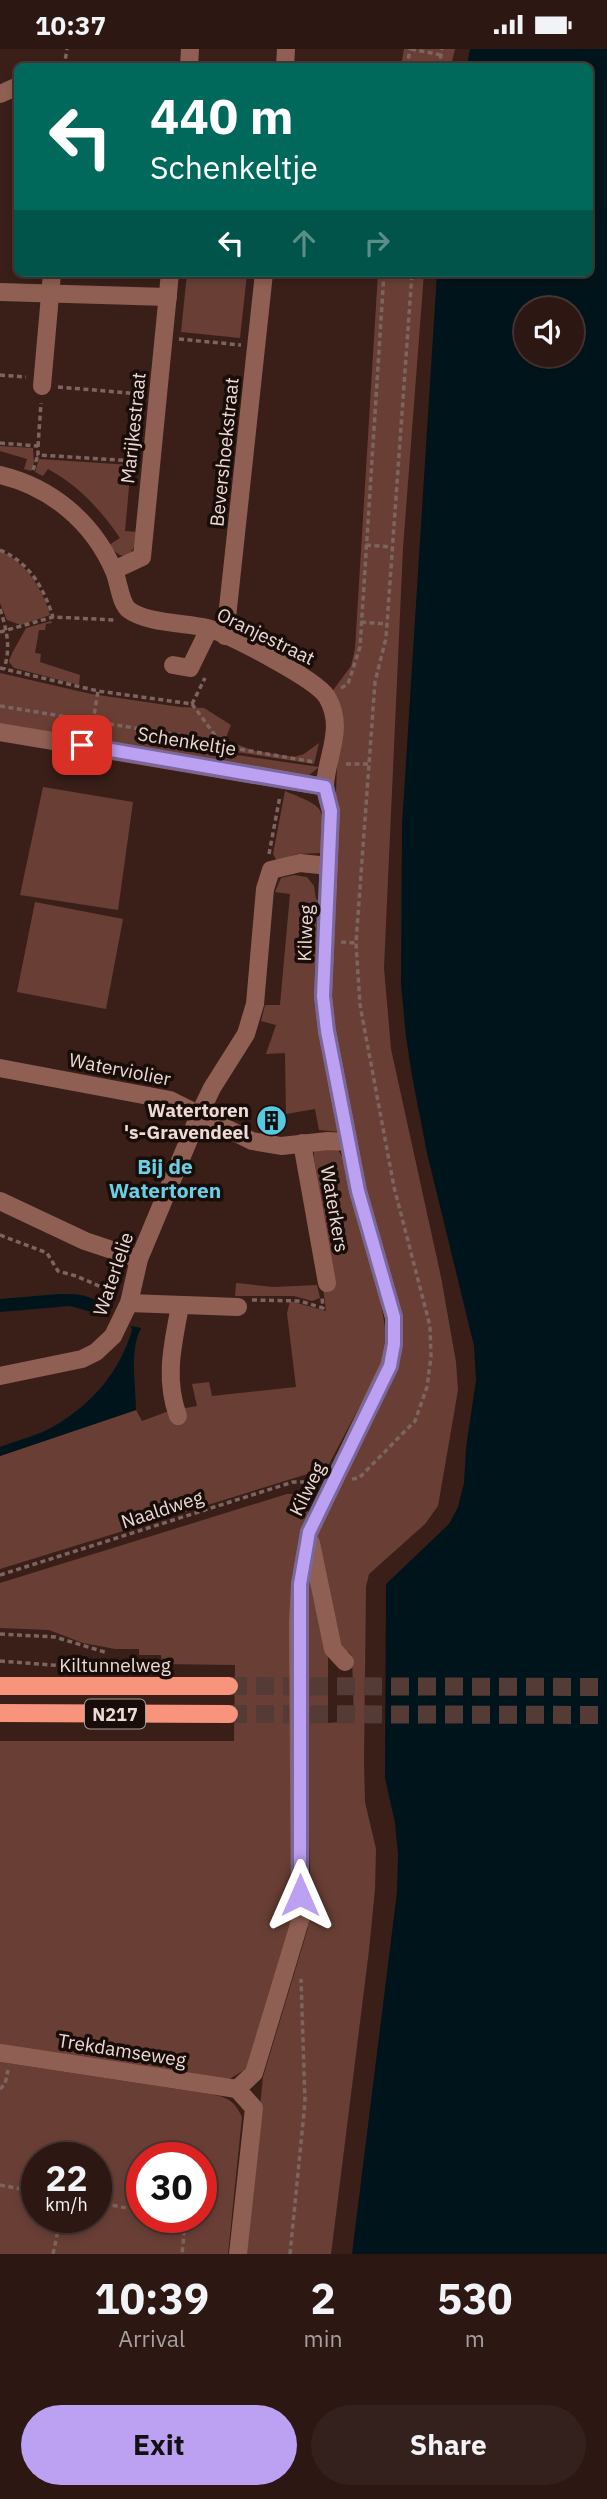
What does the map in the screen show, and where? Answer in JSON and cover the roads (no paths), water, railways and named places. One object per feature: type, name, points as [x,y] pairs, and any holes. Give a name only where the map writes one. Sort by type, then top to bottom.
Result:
[{"type":"main road","name":"Kiltunnelweg","points":[[0,1686],[229,1686]]},
{"type":"main road","name":"N217","points":[[0,1713],[229,1714]]},
{"type":"street","points":[[43,382],[52,277]]},
{"type":"street","name":"Marijkestraat","points":[[114,570],[142,557],[170,277]]},
{"type":"street","name":"Bevershoekstraat","points":[[173,665],[190,668],[217,632],[257,347],[264,277]]},
{"type":"street","points":[[0,292],[168,297]]},
{"type":"street","points":[[0,475],[34,485],[74,513],[89,530],[114,570]]},
{"type":"street","name":"Oranjestraat","points":[[114,570],[127,608],[138,615],[217,632],[310,680],[327,696]]},
{"type":"street","name":"Kilweg","points":[[237,2089],[254,2073],[300,1921],[298,1623],[300,1584],[309,1532],[390,1366],[394,1344],[394,1317],[358,1191],[327,1031],[323,996],[331,811],[325,787],[335,764],[334,716],[327,696]]},
{"type":"street","name":"Schenkeltje","points":[[0,732],[325,787]]},
{"type":"street","points":[[200,1113],[212,1088],[246,1034],[255,1004],[265,889],[271,870],[300,863],[329,866]]},
{"type":"street","name":"Waterviolier","points":[[0,1068],[170,1100],[252,1141],[281,1146],[328,1141],[348,1142]]},
{"type":"street","name":"Waterlelie","points":[[0,1376],[82,1359],[96,1352],[113,1336],[130,1300],[139,1259],[200,1113]]},
{"type":"street","name":"Waterkers","points":[[302,1143],[327,1283]]},
{"type":"street","points":[[0,1201],[85,1241],[139,1259]]},
{"type":"street","points":[[130,1300],[180,1306],[238,1307]]},
{"type":"street","points":[[178,1416],[169,1379],[180,1306]]},
{"type":"street","points":[[309,1532],[332,1649],[345,1662]]},
{"type":"street","name":"Trekdamseweg","points":[[0,2053],[237,2089]]},
{"type":"street","points":[[237,2089],[254,2108],[238,2254]]},
{"type":"water","points":[[470,49],[607,49],[607,2254],[352,2254],[397,1892],[398,1854],[395,1823],[385,1778],[386,1584],[449,1524],[458,1507],[464,1483],[476,1380],[474,1346],[427,1153],[412,1076],[401,984],[402,824],[437,277],[593,277],[593,63],[468,63]]},
{"type":"water","points":[[59,1294],[93,1299],[106,1313],[103,1315],[70,1306],[0,1312],[0,1299]]},
{"type":"water","points":[[131,1326],[141,1328],[134,1357],[136,1410],[0,1456],[0,1447],[50,1429],[82,1407],[103,1385],[120,1359],[132,1330]]},
{"type":"tunnel","points":[[229,1686],[607,1687]]},
{"type":"tunnel","points":[[229,1714],[607,1715]]},
{"type":"place","name":"Watertoren 's-Gravendeel","points":[[272,1121]]},
{"type":"district","name":"Bij de Watertoren","points":[[165,1178]]}]
